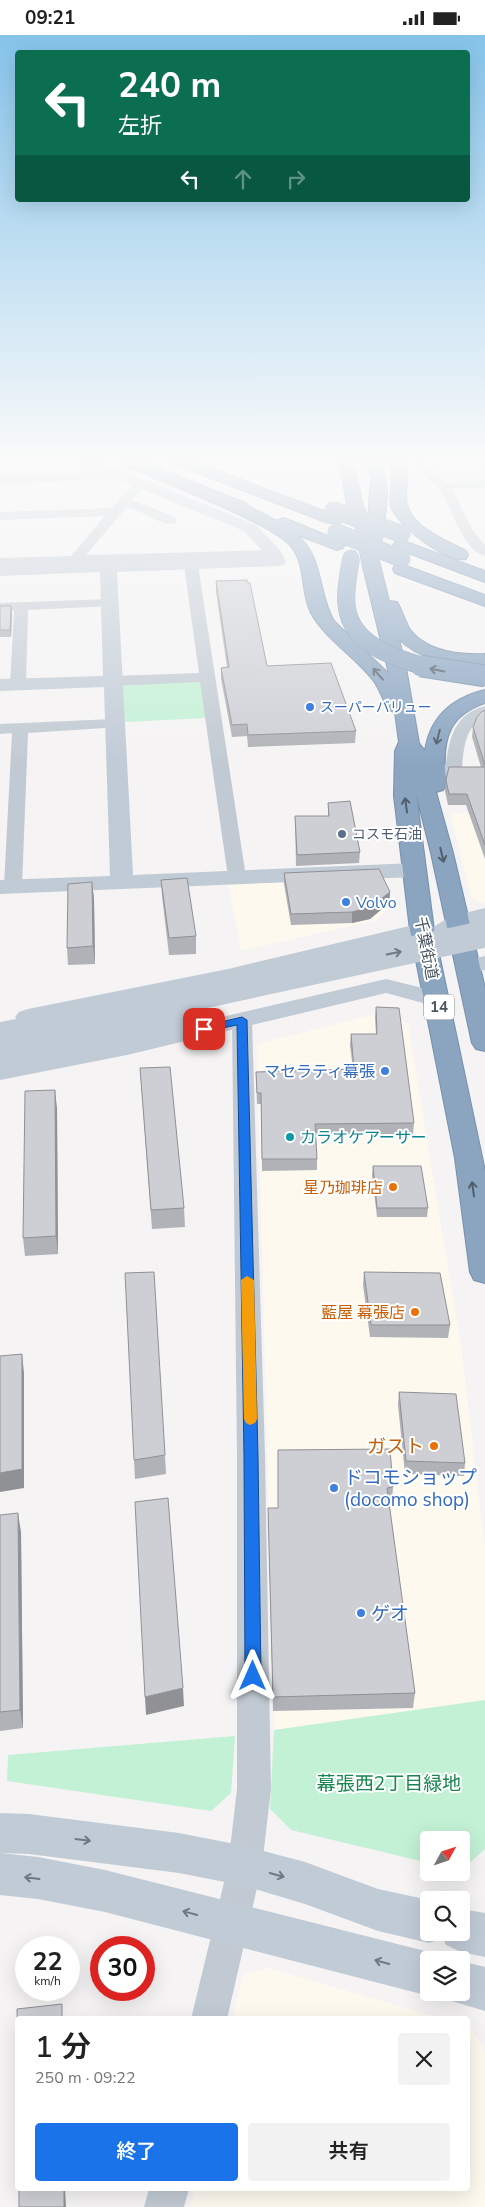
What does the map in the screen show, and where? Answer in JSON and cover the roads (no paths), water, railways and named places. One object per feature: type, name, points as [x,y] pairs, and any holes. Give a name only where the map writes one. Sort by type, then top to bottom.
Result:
[{"type":"highway","points":[[307,562],[318,611],[327,624],[382,678],[394,705],[405,713]]},
{"type":"highway","points":[[350,562],[346,603],[348,612],[352,622],[368,641],[397,658],[413,664],[437,670],[485,676]]},
{"type":"highway","name":"千葉街道","points":[[370,562],[397,668],[405,713],[408,742],[405,751],[404,796],[425,941],[469,1158],[485,1272]]},
{"type":"highway","points":[[371,562],[371,567],[407,637],[439,655],[457,659],[485,660]]},
{"type":"highway","points":[[419,562],[485,601]]},
{"type":"highway","points":[[423,562],[485,591]]},
{"type":"highway","points":[[436,562],[485,577]]},
{"type":"highway","points":[[430,803],[436,792],[435,748],[438,731],[452,712],[464,704],[485,696]]},
{"type":"highway","name":"千葉街道","points":[[408,742],[415,751],[430,803],[457,922],[479,960],[485,1043]]},
{"type":"street","points":[[0,571],[264,562]]},
{"type":"street","points":[[191,565],[237,877]]},
{"type":"street","points":[[108,568],[122,881]]},
{"type":"street","points":[[0,607],[109,603]]},
{"type":"street","points":[[21,606],[20,642],[9,685],[207,677]]},
{"type":"street","points":[[0,643],[20,642]]},
{"type":"street","points":[[435,773],[454,767],[456,746],[461,728],[476,715],[485,711]]},
{"type":"street","points":[[0,729],[114,724]]},
{"type":"street","points":[[20,728],[9,776],[6,887],[415,870]]},
{"type":"street","points":[[2,1047],[228,976],[425,941],[457,922],[485,915]]},
{"type":"street","points":[[2,1047],[111,1015],[485,934]]},
{"type":"street","points":[[2,1047],[126,1032],[479,960]]},
{"type":"street","points":[[2,1047],[127,1047],[386,987],[438,999]]},
{"type":"street","points":[[210,2016],[245,1866],[254,1789],[251,1447],[242,1020]]},
{"type":"street","points":[[0,1833],[29,1834],[170,1852],[245,1866],[305,1883],[378,1910],[420,1920]]},
{"type":"street","points":[[0,1874],[38,1878],[105,1891],[420,1972]]},
{"type":"street","points":[[470,1931],[485,1935]]},
{"type":"street","points":[[470,1985],[485,1989]]},
{"type":"street","points":[[164,2207],[168,2191]]},
{"type":"place","name":"スーパーバリュー","points":[[310,707]]},
{"type":"place","name":"コスモ石油","points":[[342,834]]},
{"type":"place","name":"Volvo","points":[[346,902]]},
{"type":"place","name":"マセラティ幕張","points":[[385,1071]]},
{"type":"place","name":"カラオケアーサー","points":[[290,1137]]},
{"type":"place","name":"星乃珈琲店","points":[[393,1187]]},
{"type":"place","name":"藍屋 幕張店","points":[[415,1312]]},
{"type":"place","name":"ガスト","points":[[434,1446]]},
{"type":"place","name":"ドコモショップ (docomo shop)","points":[[334,1488]]},
{"type":"place","name":"ゲオ","points":[[361,1613]]},
{"type":"park label","name":"幕張西2丁目緑地","points":[[389,1783]]}]
